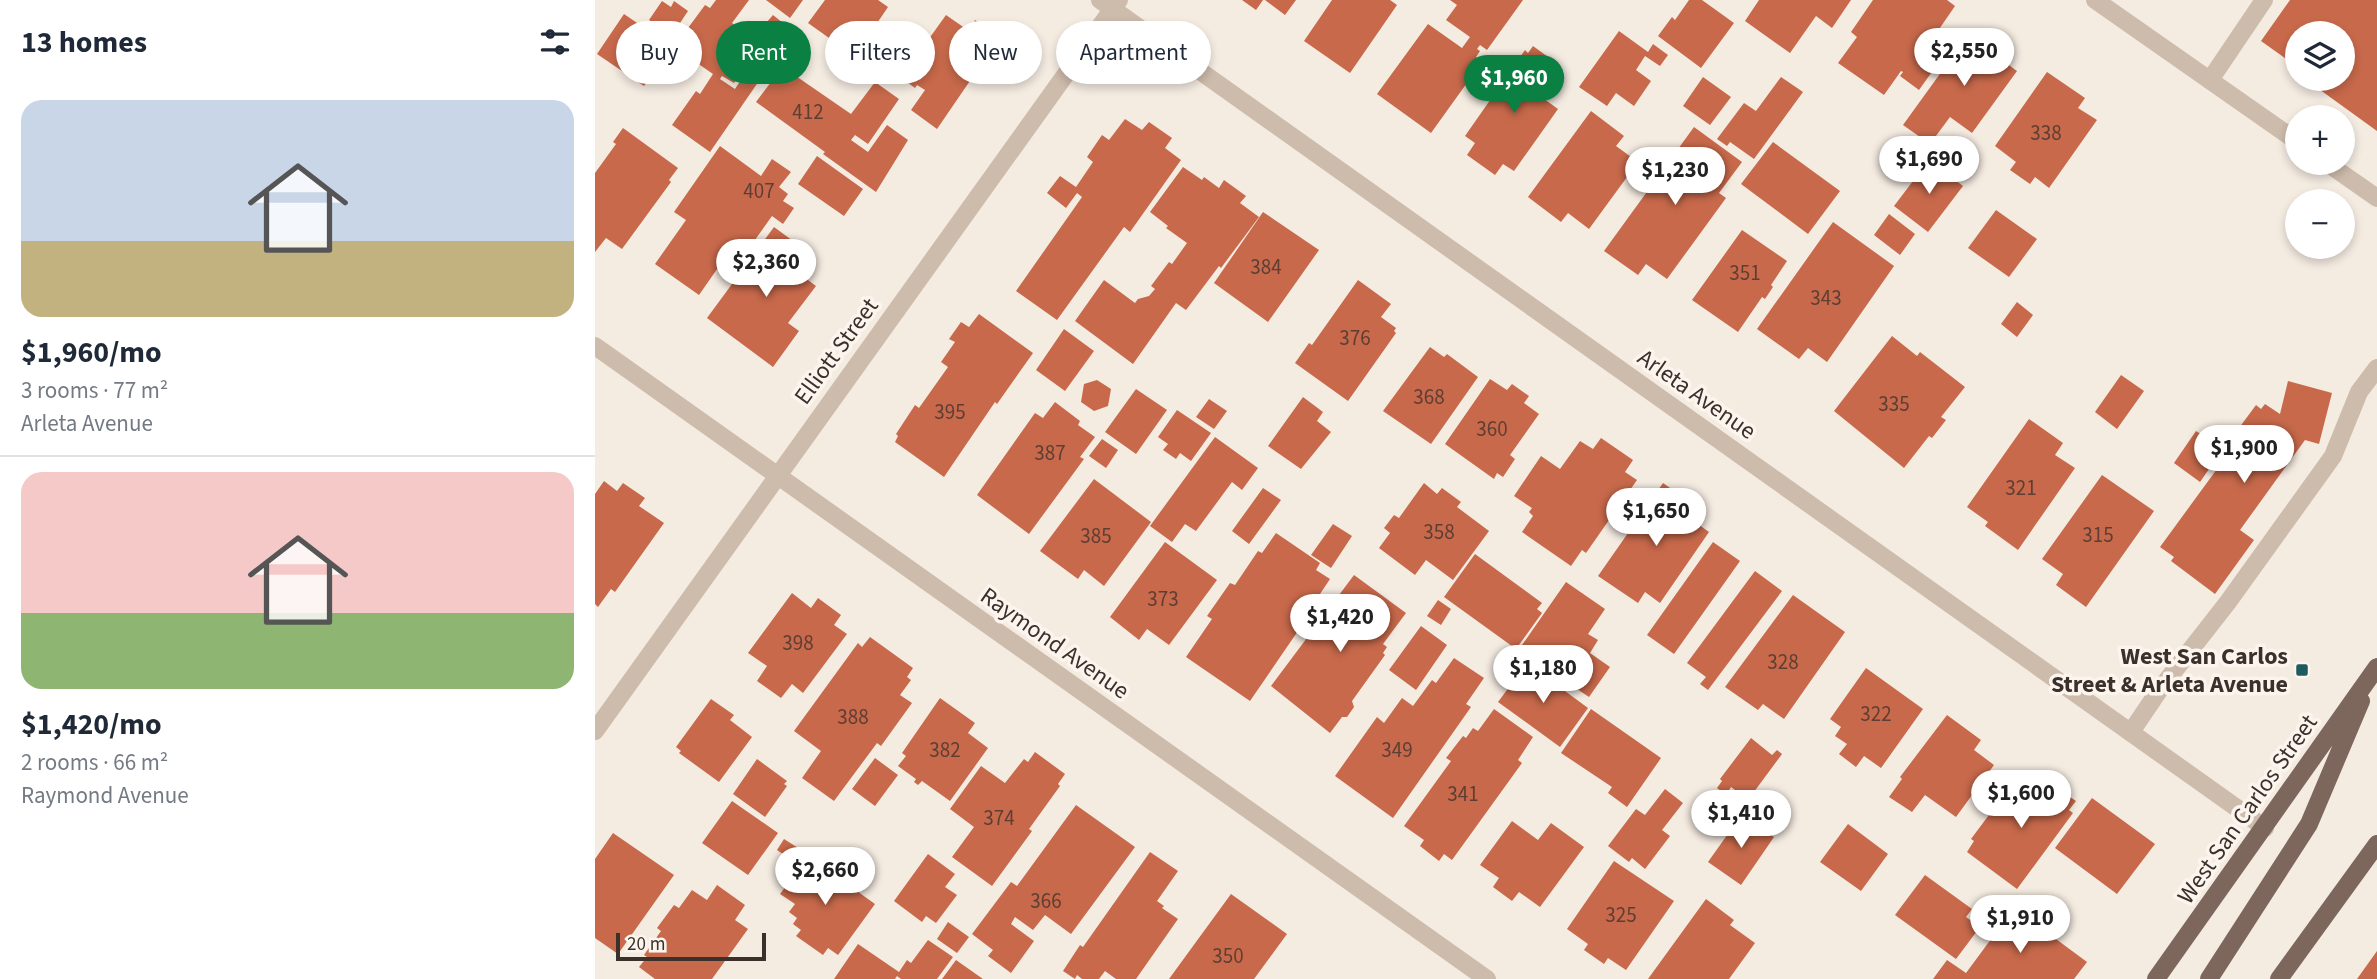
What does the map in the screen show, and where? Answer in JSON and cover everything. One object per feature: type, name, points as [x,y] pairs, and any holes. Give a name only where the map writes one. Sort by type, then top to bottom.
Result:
[{"type":"main road","name":"West San Carlos Street","points":[[2156,979],[2375,669]]},
{"type":"main road","points":[[2209,979],[2309,824],[2375,669]]},
{"type":"main road","points":[[2279,979],[2377,844]]},
{"type":"street","points":[[2210,80],[2265,0]]},
{"type":"street","name":"Elliott Street","points":[[595,731],[1111,3]]},
{"type":"street","name":"Arleta Avenue","points":[[1111,3],[2265,828]]},
{"type":"street","points":[[2104,3],[2285,133]]},
{"type":"street","points":[[2344,175],[2377,198]]},
{"type":"street","name":"Raymond Avenue","points":[[595,346],[1487,979]]},
{"type":"street","points":[[2131,732],[2333,456],[2359,392],[2377,368]]},
{"type":"building","points":[[716,0],[749,0],[733,21],[716,21],[716,84],[728,84],[735,89],[738,84],[757,84],[710,152],[672,125],[696,91],[700,94],[713,74],[702,66],[702,21],[693,21],[705,5],[710,8]]},
{"type":"building","points":[[766,0],[803,0],[790,18]]},
{"type":"building","points":[[825,0],[878,0],[888,7],[878,21],[825,21],[825,35],[809,21]]},
{"type":"building","points":[[1242,0],[1263,0],[1256,10]]},
{"type":"building","points":[[1265,0],[1296,0],[1285,15]]},
{"type":"building","points":[[1332,0],[1390,0],[1397,5],[1350,73],[1304,41]]},
{"type":"building","points":[[1450,0],[1523,0],[1487,50],[1480,45],[1477,49],[1480,51],[1476,57],[1482,62],[1431,133],[1377,94],[1428,24],[1462,48],[1470,37],[1446,20],[1457,5]]},
{"type":"building","points":[[1689,0],[1702,0],[1734,23],[1701,68],[1658,36],[1672,17],[1675,20]]},
{"type":"building","points":[[1759,0],[1851,0],[1832,28],[1816,16],[1790,53],[1745,21]]},
{"type":"building","points":[[1873,0],[1947,0],[1955,6],[1933,38],[1949,48],[1919,90],[1900,76],[1903,72],[1901,71],[1884,95],[1838,63],[1857,37],[1851,32]]},
{"type":"building","points":[[2290,0],[2377,0],[2377,131],[2355,115],[2355,105],[2341,105],[2322,91],[2355,91],[2355,21],[2285,21],[2285,58],[2261,41]]},
{"type":"building","points":[[662,1],[671,7],[674,1],[688,11],[681,21],[649,20]]},
{"type":"building","points":[[624,14],[634,21],[619,21]]},
{"type":"building","points":[[773,15],[780,21],[768,21]]},
{"type":"building","points":[[946,15],[955,21],[949,21],[949,84],[968,84],[937,129],[911,110],[925,90],[910,84],[935,84],[935,30]]},
{"type":"building","points":[[616,26],[616,67],[597,54]]},
{"type":"building","points":[[1619,31],[1648,52],[1653,44],[1668,55],[1660,66],[1645,56],[1636,70],[1651,81],[1634,106],[1616,93],[1607,106],[1579,87]]},
{"type":"building","points":[[1988,32],[2014,51],[2006,63],[2017,71],[1972,133],[1950,117],[1930,144],[1903,125],[1968,35],[1980,44]]},
{"type":"building","points":[[1533,46],[1555,62],[1550,69],[1555,73],[1540,96],[1558,109],[1514,171],[1503,164],[1495,175],[1467,155],[1475,143],[1465,136],[1525,50],[1528,53]]},
{"type":"building","points":[[2047,72],[2085,98],[2078,108],[2097,120],[2049,188],[2035,177],[2030,184],[2010,170],[2016,162],[1995,146]]},
{"type":"building","points":[[1703,77],[1731,97],[1710,125],[1683,106]]},
{"type":"building","points":[[1781,77],[1803,92],[1754,159],[1730,142],[1727,146],[1717,139],[1744,103],[1756,111]]},
{"type":"building","points":[[770,84],[807,84],[851,114],[874,84],[878,84],[899,99],[868,144],[855,135],[851,140],[868,152],[887,125],[908,140],[876,192],[756,102]]},
{"type":"building","points":[[1591,111],[1624,136],[1616,146],[1638,162],[1589,229],[1568,213],[1561,222],[1528,197]]},
{"type":"building","points":[[1125,119],[1142,130],[1149,122],[1172,138],[1165,148],[1181,160],[1130,232],[1124,227],[1057,320],[1016,291],[1082,197],[1077,193],[1066,208],[1047,193],[1060,176],[1076,187],[1093,162],[1087,157],[1102,135],[1109,140]]},
{"type":"building","points":[[1694,127],[1742,162],[1719,193],[1726,198],[1667,279],[1646,264],[1638,275],[1604,251]]},
{"type":"building","points":[[623,128],[678,168],[669,180],[671,182],[622,249],[606,238],[595,252],[595,173],[616,144],[613,142]]},
{"type":"building","points":[[1773,142],[1840,191],[1808,234],[1741,184]]},
{"type":"building","points":[[720,146],[761,176],[772,159],[791,172],[779,187],[788,194],[783,201],[794,208],[783,224],[772,216],[740,261],[729,252],[699,295],[655,264],[686,220],[674,212]]},
{"type":"building","points":[[817,156],[863,189],[844,216],[798,184]]},
{"type":"building","points":[[1929,160],[1963,186],[1928,232],[1894,206]]},
{"type":"building","points":[[1183,167],[1219,188],[1224,180],[1246,196],[1240,203],[1259,217],[1186,310],[1176,303],[1133,364],[1075,321],[1104,280],[1135,303],[1138,299],[1149,296],[1155,289],[1151,286],[1187,243],[1150,212]]},
{"type":"building","points":[[1996,210],[2037,239],[2009,277],[1968,248]]},
{"type":"building","points":[[1263,212],[1319,250],[1268,322],[1214,283]]},
{"type":"building","points":[[1889,214],[1915,234],[1900,255],[1874,235]]},
{"type":"building","points":[[1833,222],[1894,266],[1827,362],[1808,348],[1799,359],[1757,329]]},
{"type":"building","points":[[774,227],[800,246],[793,255],[807,265],[800,274],[816,286],[788,323],[799,331],[773,367],[707,318]]},
{"type":"building","points":[[1742,230],[1787,261],[1765,299],[1762,297],[1738,332],[1692,300]]},
{"type":"building","points":[[1358,280],[1391,304],[1381,317],[1396,328],[1396,333],[1348,401],[1295,363],[1309,343],[1312,345]]},
{"type":"building","points":[[2017,302],[2033,315],[2017,337],[2001,324]]},
{"type":"building","points":[[979,314],[1033,353],[997,404],[995,402],[944,477],[895,442],[898,436],[896,434],[915,405],[919,408],[948,367],[941,362],[955,342],[949,339],[961,322],[969,327]]},
{"type":"building","points":[[1064,329],[1094,351],[1065,391],[1036,370]]},
{"type":"building","points":[[1892,336],[1917,356],[1920,352],[1965,387],[1941,417],[1946,420],[1932,438],[1929,436],[1904,468],[1834,411]]},
{"type":"building","points":[[1430,347],[1444,357],[1447,354],[1478,377],[1431,444],[1383,411]]},
{"type":"building","points":[[2121,375],[2144,391],[2117,429],[2095,412]]},
{"type":"building","points":[[1490,379],[1507,390],[1512,384],[1529,396],[1524,403],[1539,414],[1510,455],[1515,459],[1503,477],[1497,473],[1494,479],[1445,444]]},
{"type":"building","points":[[1097,380],[1111,389],[1108,406],[1094,411],[1081,402],[1084,384]]},
{"type":"building","points":[[2288,381],[2332,393],[2319,444],[2305,440],[2240,530],[2254,540],[2215,594],[2171,561],[2174,557],[2160,547],[2244,432],[2239,428],[2256,405],[2261,409],[2265,404],[2280,414]]},
{"type":"building","points":[[1136,389],[1167,410],[1136,454],[1105,432]]},
{"type":"building","points":[[1303,397],[1323,412],[1317,421],[1331,432],[1301,469],[1268,446]]},
{"type":"building","points":[[1209,399],[1227,411],[1214,429],[1196,417]]},
{"type":"building","points":[[1055,402],[1080,421],[1078,425],[1095,437],[1080,457],[1084,459],[1029,534],[977,495],[1035,413],[1043,418]]},
{"type":"building","points":[[1177,410],[1211,433],[1191,461],[1180,453],[1176,459],[1163,450],[1168,444],[1158,437]]},
{"type":"building","points":[[2029,419],[2063,443],[2055,455],[2075,468],[2018,550],[1985,526],[1988,522],[1967,507]]},
{"type":"building","points":[[2196,431],[2223,449],[2200,482],[2174,463]]},
{"type":"building","points":[[1215,437],[1258,468],[1242,490],[1232,482],[1196,531],[1185,524],[1172,542],[1150,526]]},
{"type":"building","points":[[1601,438],[1633,460],[1625,472],[1637,480],[1586,553],[1582,550],[1571,566],[1522,532],[1533,516],[1529,512],[1532,508],[1514,496],[1541,456],[1560,469],[1580,441],[1593,449]]},
{"type":"building","points":[[1102,439],[1118,450],[1106,468],[1089,456]]},
{"type":"building","points":[[2102,475],[2154,511],[2086,607],[2056,585],[2063,574],[2042,559]]},
{"type":"building","points":[[1094,479],[1151,522],[1104,586],[1084,570],[1078,579],[1040,551]]},
{"type":"building","points":[[604,481],[617,491],[623,483],[645,498],[639,506],[664,523],[615,592],[611,589],[598,607],[595,604],[595,494]]},
{"type":"building","points":[[1424,483],[1437,494],[1442,488],[1461,502],[1457,507],[1489,531],[1453,580],[1426,560],[1415,575],[1379,548],[1390,533],[1384,528],[1394,515],[1399,518]]},
{"type":"building","points":[[1663,483],[1699,508],[1691,519],[1709,532],[1660,603],[1645,592],[1638,603],[1598,576]]},
{"type":"building","points":[[1263,488],[1281,500],[1249,544],[1232,531]]},
{"type":"building","points":[[1333,524],[1352,536],[1331,568],[1311,555]]},
{"type":"building","points":[[1276,533],[1320,563],[1316,570],[1330,579],[1320,594],[1322,596],[1250,701],[1186,657],[1212,619],[1207,616],[1230,583],[1235,585],[1258,551],[1262,553]]},
{"type":"building","points":[[1165,542],[1217,580],[1169,645],[1147,629],[1139,640],[1110,617]]},
{"type":"building","points":[[1713,542],[1740,561],[1674,654],[1647,635]]},
{"type":"building","points":[[1475,554],[1542,603],[1537,609],[1542,613],[1516,649],[1444,597]]},
{"type":"building","points":[[1755,571],[1782,591],[1708,690],[1700,684],[1706,677],[1687,663]]},
{"type":"building","points":[[1354,575],[1406,613],[1383,644],[1387,647],[1383,653],[1385,655],[1352,701],[1354,707],[1330,733],[1271,686]]},
{"type":"building","points":[[1566,582],[1605,609],[1588,634],[1598,640],[1590,653],[1610,667],[1589,697],[1553,673],[1556,668],[1522,645]]},
{"type":"building","points":[[792,593],[811,608],[818,598],[841,615],[834,625],[847,634],[803,693],[792,684],[781,698],[757,681],[767,666],[748,653]]},
{"type":"building","points":[[1793,595],[1845,632],[1784,719],[1763,704],[1758,710],[1725,687]]},
{"type":"building","points":[[1438,600],[1451,609],[1441,625],[1427,616]]},
{"type":"building","points":[[1421,626],[1447,645],[1416,690],[1389,670]]},
{"type":"building","points":[[870,637],[913,668],[907,677],[911,680],[900,695],[912,703],[881,746],[877,743],[834,801],[802,778],[821,751],[794,731],[858,643],[862,647]]},
{"type":"building","points":[[1454,658],[1484,678],[1466,704],[1471,707],[1393,818],[1335,776],[1377,717],[1384,723],[1402,698],[1413,706],[1432,680],[1436,683]]},
{"type":"building","points":[[1527,663],[1588,708],[1560,747],[1498,702]]},
{"type":"building","points":[[1866,668],[1923,709],[1881,768],[1864,756],[1856,767],[1839,754],[1847,744],[1835,736],[1841,727],[1830,719]]},
{"type":"building","points":[[940,698],[975,723],[968,733],[988,748],[950,801],[922,781],[918,785],[914,782],[916,779],[898,766],[906,756],[902,753]]},
{"type":"building","points":[[711,699],[734,715],[730,720],[752,737],[719,782],[679,753],[681,751],[676,747]]},
{"type":"building","points":[[1494,709],[1533,737],[1518,760],[1522,763],[1452,860],[1444,854],[1439,861],[1420,846],[1424,840],[1404,826],[1451,761],[1446,758],[1463,736],[1466,738],[1473,728],[1478,731]]},
{"type":"building","points":[[1591,709],[1661,758],[1627,807],[1608,793],[1612,787],[1561,753]]},
{"type":"building","points":[[1947,715],[1981,740],[1974,750],[1994,765],[1956,817],[1925,795],[1912,812],[1889,797],[1902,779],[1900,777]]},
{"type":"building","points":[[1751,738],[1772,755],[1777,750],[1782,754],[1748,800],[1731,787],[1726,795],[1717,788],[1722,781],[1720,779]]},
{"type":"building","points":[[1035,752],[1065,774],[1058,784],[1060,786],[1029,829],[1032,831],[992,886],[952,857],[974,827],[950,809],[981,766],[1005,783],[1024,759],[1028,762]]},
{"type":"building","points":[[875,758],[898,775],[875,806],[852,789]]},
{"type":"building","points":[[757,759],[787,781],[784,784],[787,786],[765,817],[733,794]]},
{"type":"building","points":[[2018,776],[2039,792],[2047,781],[2076,801],[2069,810],[2073,813],[2017,889],[1967,852],[1974,841],[1971,839]]},
{"type":"building","points":[[1665,789],[1683,803],[1662,830],[1670,836],[1645,869],[1632,858],[1629,862],[1608,846],[1636,809],[1645,815]]},
{"type":"building","points":[[2092,798],[2155,844],[2117,894],[2055,848]]},
{"type":"building","points":[[732,801],[778,833],[748,875],[702,843]]},
{"type":"building","points":[[1076,805],[1135,847],[1071,934],[1045,915],[1033,930],[1015,917],[1011,924],[1034,941],[1011,973],[988,956],[993,950],[972,934],[1011,882],[1017,886]]},
{"type":"building","points":[[1742,814],[1774,837],[1741,885],[1708,862]]},
{"type":"building","points":[[1512,821],[1538,840],[1551,823],[1584,847],[1540,907],[1519,892],[1512,901],[1493,887],[1499,878],[1480,865]]},
{"type":"building","points":[[1848,824],[1888,854],[1861,891],[1820,862]]},
{"type":"building","points":[[613,833],[674,875],[618,954],[595,938],[595,859]]},
{"type":"building","points":[[784,839],[803,851],[796,863],[777,850]]},
{"type":"building","points":[[1150,852],[1178,871],[1157,901],[1178,919],[1136,979],[1116,979],[1105,971],[1099,979],[1082,979],[1077,975],[1075,979],[1063,971]]},
{"type":"building","points":[[928,854],[955,874],[945,887],[957,895],[936,923],[926,916],[922,922],[894,901]]},
{"type":"building","points":[[808,856],[875,904],[838,955],[828,948],[823,955],[796,936],[801,930],[793,924],[797,918],[789,912],[795,904],[780,894]]},
{"type":"building","points":[[1614,861],[1674,901],[1626,970],[1608,958],[1604,964],[1584,950],[1588,944],[1567,929]]},
{"type":"building","points":[[1925,875],[1972,909],[1966,917],[1980,927],[1956,959],[1895,915]]},
{"type":"building","points":[[717,885],[745,905],[735,920],[748,929],[712,979],[655,979],[639,967],[661,931],[657,928],[674,905],[679,908],[692,890],[707,900]]},
{"type":"building","points":[[1231,894],[1287,934],[1254,979],[1169,979]]},
{"type":"building","points":[[1706,899],[1734,920],[1730,925],[1755,943],[1729,979],[1648,979]]},
{"type":"building","points":[[2014,908],[2087,962],[2074,979],[1933,979],[1947,960],[1966,973]]},
{"type":"building","points":[[948,922],[969,937],[957,953],[937,939]]},
{"type":"building","points":[[928,940],[953,957],[937,979],[901,979],[897,976],[895,979],[834,979],[858,944],[899,972],[907,960],[911,963]]},
{"type":"building","points":[[2377,951],[2377,979],[2357,979]]},
{"type":"building","points":[[956,960],[983,979],[942,979]]},
{"type":"place","name":"West San Carlos Street & Arleta Avenue","points":[[2302,670]]}]
